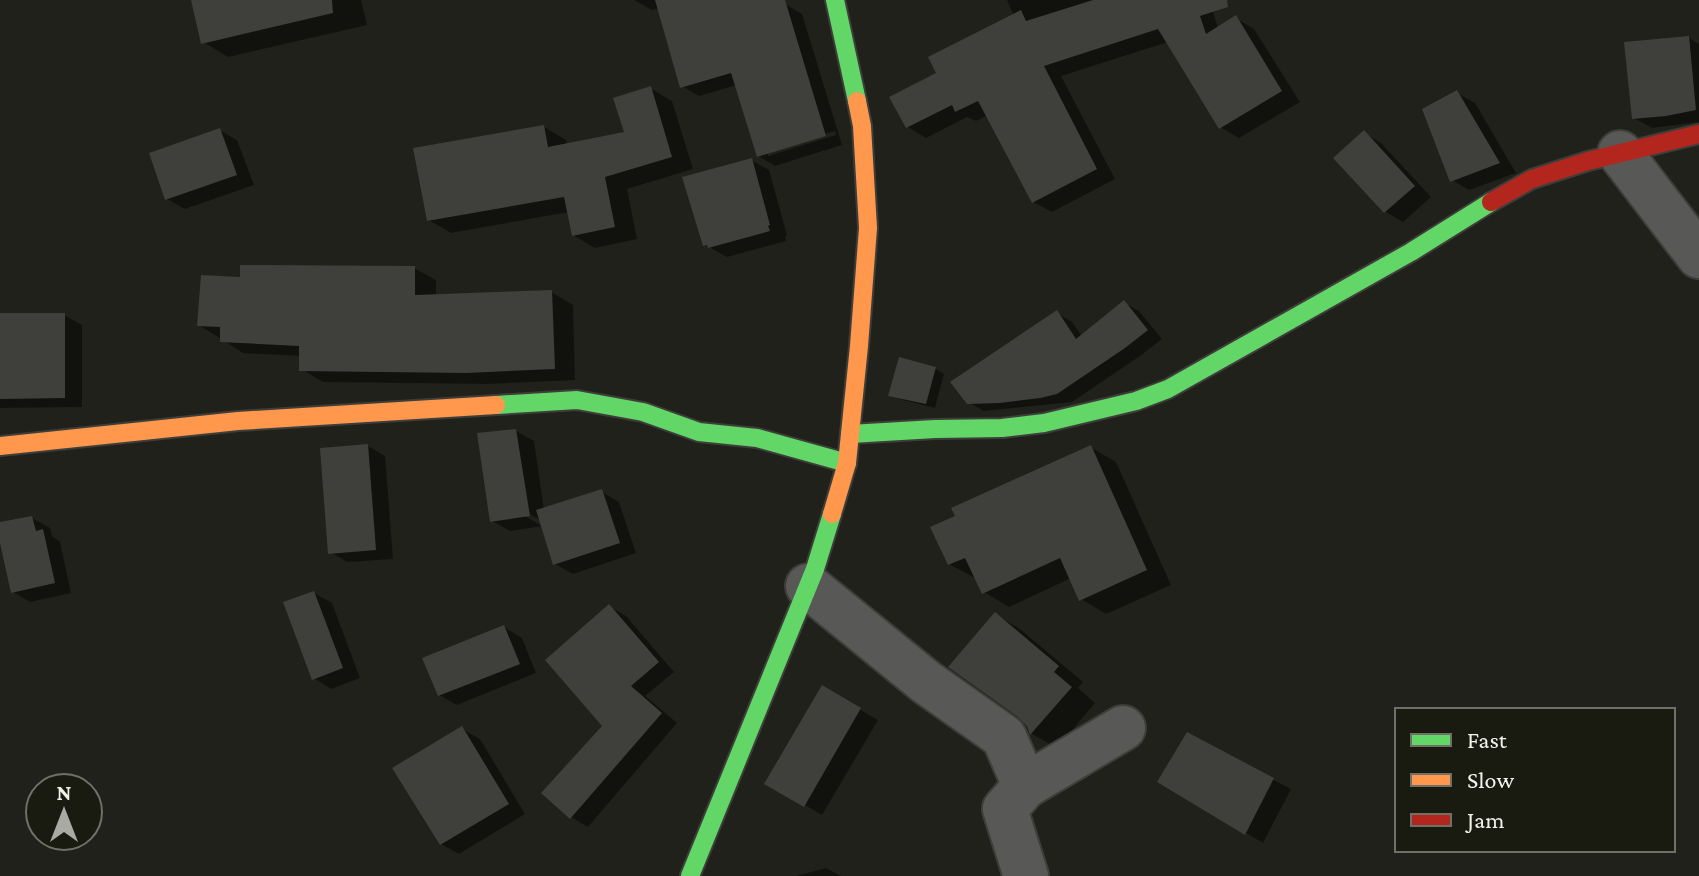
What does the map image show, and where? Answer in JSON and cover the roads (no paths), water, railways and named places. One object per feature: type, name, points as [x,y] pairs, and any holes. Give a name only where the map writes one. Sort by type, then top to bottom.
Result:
[{"type":"street","points":[[690,876],[808,586],[847,463],[868,228],[862,126],[835,0]]},
{"type":"street","points":[[850,434],[1002,428],[1044,423],[1146,397],[1168,389],[1321,304],[1532,179],[1588,161],[1699,134]]},
{"type":"street","points":[[1620,153],[1699,256]]},
{"type":"street","points":[[0,446],[238,421],[577,400],[643,412],[699,432],[757,438],[847,463]]},
{"type":"street","points":[[808,586],[926,682],[1004,737],[1025,786]]},
{"type":"street","points":[[1026,876],[1005,809],[1025,786],[1123,728]]}]
